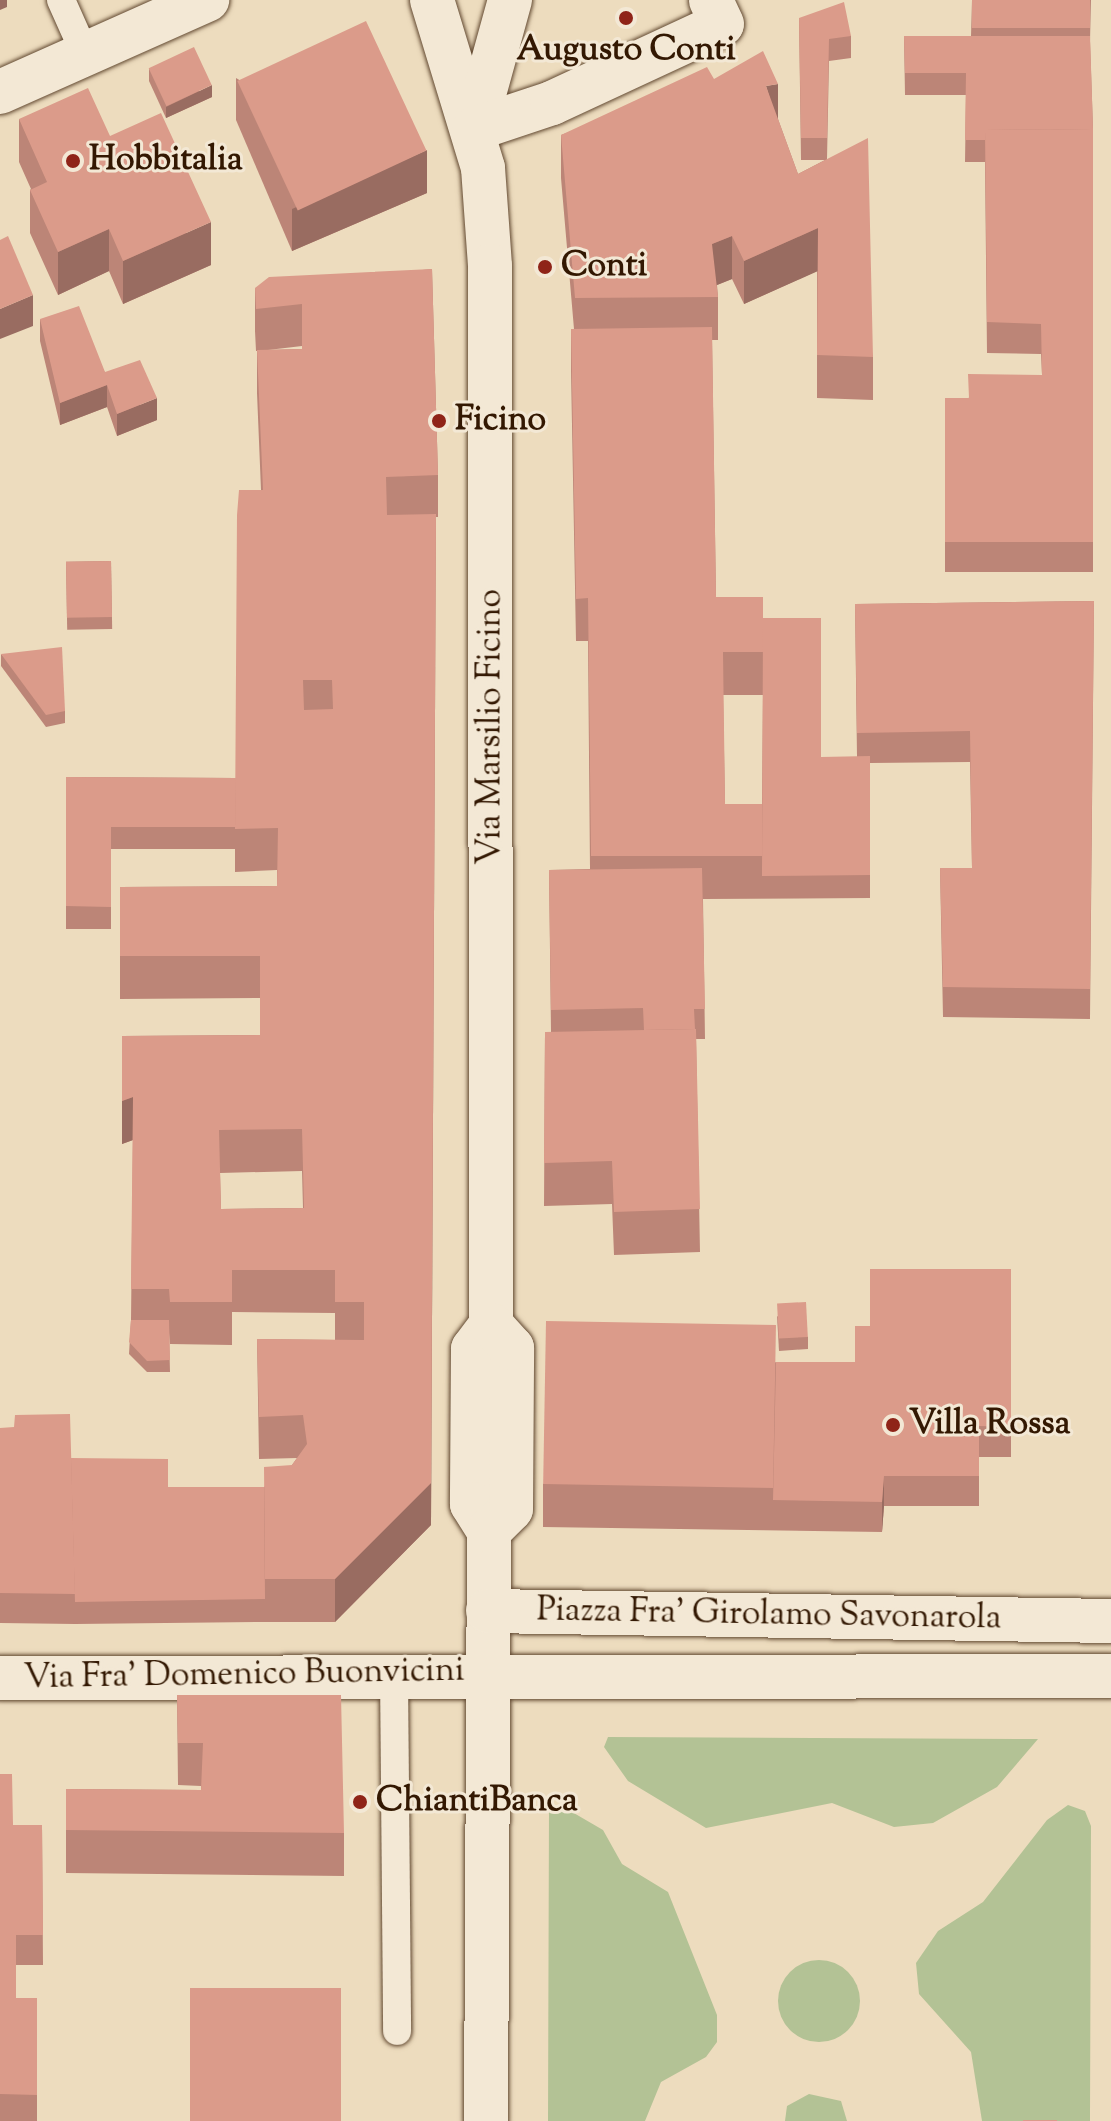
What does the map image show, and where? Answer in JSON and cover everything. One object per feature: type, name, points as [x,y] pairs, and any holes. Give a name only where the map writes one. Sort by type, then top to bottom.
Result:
[{"type":"street","points":[[0,92],[207,0]]},
{"type":"street","points":[[432,0],[474,129]]},
{"type":"street","points":[[474,129],[510,0]]},
{"type":"street","points":[[474,129],[552,103],[722,24],[711,0]]},
{"type":"street","name":"Via Marsilio Ficino","points":[[474,129],[490,266],[491,1325],[512,1348],[511,1509],[489,1531],[488,1611]]},
{"type":"street","name":"Piazza Fra' Girolamo Savonarola","points":[[486,2121],[488,1611],[1111,1621]]},
{"type":"street","name":"Piazza Fra' Girolamo Savonarola","points":[[489,1672],[1111,1676]]},
{"type":"street","name":"Via Fra' Domenico Buonvicini","points":[[0,1678],[489,1672]]},
{"type":"lane","points":[[61,0],[85,54]]},
{"type":"lane","points":[[394,1673],[397,2031]]},
{"type":"green space","points":[[608,1737],[1038,1739],[997,1787],[933,1823],[894,1827],[832,1803],[706,1828],[628,1781],[604,1747]]},
{"type":"green space","points":[[560,1805],[603,1830],[622,1864],[668,1892],[717,2015],[717,2042],[706,2057],[661,2082],[645,2121],[548,2121],[549,1807]]},
{"type":"green space","points":[[1068,1805],[1085,1811],[1091,1826],[1090,2121],[982,2121],[971,2052],[919,1994],[916,1963],[938,1931],[983,1902],[1047,1820]]},
{"type":"green space","points":[[819,1960],[835,1963],[848,1972],[857,1985],[860,2001],[857,2017],[848,2030],[835,2039],[819,2042],[803,2039],[790,2030],[781,2017],[778,2001],[781,1985],[790,1972],[803,1963]]},
{"type":"green space","points":[[809,2094],[841,2101],[847,2121],[785,2121],[787,2106]]},
{"type":"building","points":[[972,0],[1090,0],[1090,28],[972,28]]},
{"type":"building","points":[[844,2],[851,36],[829,39],[827,138],[801,138],[799,18]]},
{"type":"building","points":[[366,21],[426,151],[298,211],[237,81]]},
{"type":"building","points":[[904,36],[1090,36],[1093,129],[985,130],[985,140],[965,140],[966,73],[905,73]]},
{"type":"building","points":[[194,47],[212,85],[166,106],[149,68]]},
{"type":"building","points":[[763,51],[778,84],[766,86],[798,174],[868,138],[873,357],[817,355],[818,228],[744,261],[732,236],[712,244],[718,297],[575,298],[561,135],[707,67],[714,79]]},
{"type":"building","points":[[88,88],[110,136],[161,113],[211,222],[123,261],[109,229],[58,252],[30,190],[47,182],[19,119]]},
{"type":"building","points":[[1093,129],[1093,542],[945,542],[945,398],[969,398],[968,374],[1042,375],[1041,324],[987,322],[985,130]]},
{"type":"building","points":[[8,236],[33,295],[0,309],[0,240]]},
{"type":"building","points":[[432,269],[438,475],[386,477],[387,515],[436,514],[431,1483],[335,1579],[265,1579],[264,1467],[292,1465],[307,1444],[303,1415],[259,1417],[257,1339],[364,1340],[364,1302],[335,1302],[335,1270],[232,1270],[232,1302],[170,1302],[169,1289],[131,1289],[133,1097],[122,1101],[122,1036],[260,1035],[260,956],[120,956],[120,887],[277,886],[278,828],[235,829],[239,490],[263,490],[257,350],[302,349],[302,304],[256,309],[255,288],[269,277]],"holes":[[[303,680],[332,680],[333,709],[304,710]],[[302,1129],[304,1208],[221,1209],[219,1130]]]},
{"type":"building","points":[[79,306],[105,372],[140,360],[157,398],[117,414],[107,385],[60,403],[40,319]]},
{"type":"building","points":[[712,327],[716,597],[763,597],[763,652],[723,652],[725,804],[762,804],[762,856],[591,856],[588,598],[576,599],[571,329]]},
{"type":"building","points":[[111,561],[112,617],[67,618],[66,562]]},
{"type":"building","points":[[1094,601],[1090,989],[943,987],[940,868],[972,868],[970,731],[857,733],[855,604]]},
{"type":"building","points":[[763,618],[821,618],[821,757],[870,756],[870,875],[762,876]]},
{"type":"building","points":[[62,647],[65,711],[46,715],[1,654]]},
{"type":"building","points":[[66,777],[236,778],[235,827],[111,827],[111,907],[66,906]]},
{"type":"building","points":[[702,868],[705,1009],[694,1009],[695,1029],[644,1030],[643,1008],[551,1010],[549,870]]},
{"type":"building","points":[[696,1029],[700,1209],[614,1212],[612,1161],[544,1163],[545,1032]]},
{"type":"building","name":"Villa Rossa","points":[[870,1269],[1011,1269],[1011,1427],[979,1426],[979,1476],[884,1476],[882,1502],[773,1500],[776,1362],[855,1362],[855,1326],[870,1326]]},
{"type":"building","points":[[806,1302],[808,1337],[779,1338],[777,1304]]},
{"type":"building","points":[[131,1320],[169,1320],[170,1360],[147,1361],[129,1342]]},
{"type":"building","points":[[546,1321],[776,1325],[773,1488],[543,1484]]},
{"type":"building","points":[[70,1414],[75,1594],[0,1593],[0,1428],[14,1427],[15,1415]]},
{"type":"building","points":[[71,1458],[168,1459],[168,1487],[264,1487],[265,1599],[75,1602]]},
{"type":"building","points":[[177,1695],[341,1695],[344,1833],[66,1830],[66,1789],[201,1790],[203,1743],[178,1743]]},
{"type":"building","points":[[0,1774],[12,1774],[13,1825],[42,1825],[43,1935],[16,1935],[16,1998],[37,1998],[37,2095],[0,2094]]},
{"type":"building","points":[[190,1988],[341,1988],[341,2121],[190,2121]]},
{"type":"place","name":"Augusto Conti","points":[[626,18]]},
{"type":"place","name":"Hobbitalia","points":[[73,161]]},
{"type":"place","name":"Conti","points":[[545,267]]},
{"type":"place","name":"Ficino","points":[[439,421]]},
{"type":"place","name":"Villa Rossa","points":[[893,1425]]},
{"type":"place","name":"ChiantiBanca","points":[[360,1802]]}]
